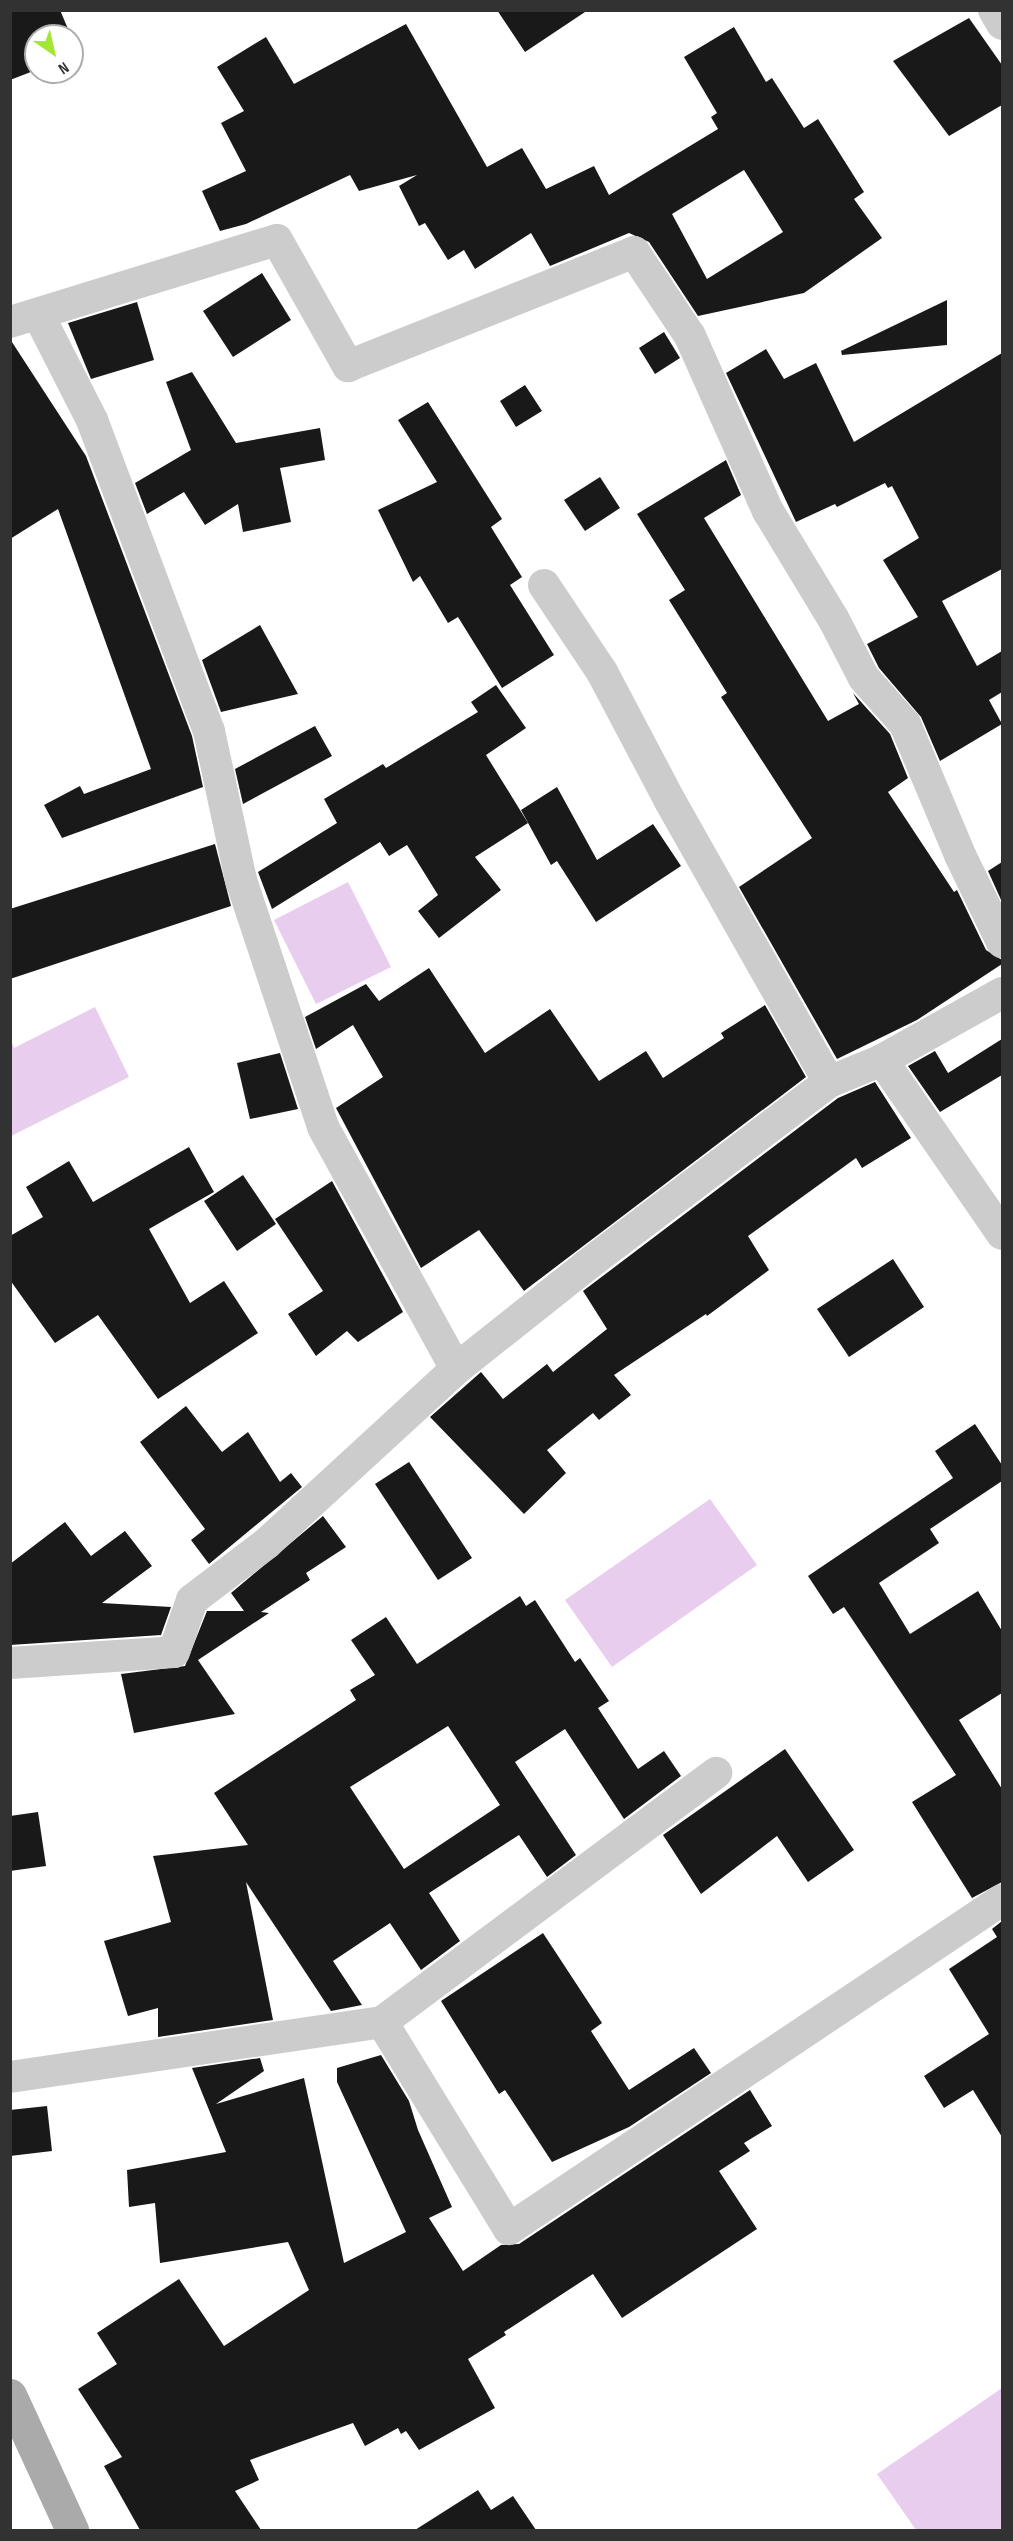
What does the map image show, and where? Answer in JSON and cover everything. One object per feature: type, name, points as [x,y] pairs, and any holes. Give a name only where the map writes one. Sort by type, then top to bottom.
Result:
[{"type":"main road","points":[[10,2395],[72,2530]]},
{"type":"street","points":[[994,10],[1002,24]]},
{"type":"street","points":[[456,1369],[323,1127],[240,880],[209,731],[92,420],[24,318],[277,240],[348,366],[634,252],[690,336],[768,511],[834,620],[864,678],[904,724],[960,855],[1002,942]]},
{"type":"street","points":[[544,585],[602,672],[670,801],[829,1082]]},
{"type":"street","points":[[10,1663],[174,1652],[192,1600],[267,1543],[456,1369],[587,1265],[829,1082],[882,1060],[1002,993]]},
{"type":"street","points":[[882,1060],[1002,1234]]},
{"type":"street","points":[[10,2078],[382,2022],[716,1773]]},
{"type":"street","points":[[382,2022],[509,2229],[1002,1900]]},
{"type":"shaded area","points":[[348,882],[391,967],[316,1004],[274,920]]},
{"type":"shaded area","points":[[95,1007],[129,1077],[11,1136],[11,1041],[14,1048]]},
{"type":"shaded area","points":[[710,1499],[757,1565],[612,1667],[565,1600]]},
{"type":"shaded area","points":[[1002,2388],[1002,2530],[916,2530],[877,2474]]},
{"type":"building","points":[[10,10],[60,10],[66,24],[24,24],[24,75],[10,80]]},
{"type":"building","points":[[497,10],[588,10],[525,52]]},
{"type":"building","points":[[969,18],[1002,65],[1002,105],[949,136],[893,61]]},
{"type":"building","points":[[406,24],[487,167],[522,148],[546,189],[594,166],[609,195],[718,129],[711,117],[717,113],[684,57],[734,27],[766,82],[772,78],[804,128],[818,119],[864,192],[854,199],[882,238],[804,293],[698,316],[649,242],[629,233],[550,266],[531,233],[475,269],[464,250],[448,260],[425,223],[419,226],[399,186],[417,175],[359,191],[350,175],[246,224],[220,231],[202,191],[246,171],[221,123],[244,111],[217,67],[266,37],[294,84]],"holes":[[[744,170],[783,232],[707,279],[672,214]]]},
{"type":"building","points":[[262,273],[291,320],[233,357],[203,311]]},
{"type":"building","points":[[947,300],[947,345],[842,355],[841,351]]},
{"type":"building","points":[[137,302],[154,360],[91,379],[68,323]]},
{"type":"building","points":[[664,332],[680,358],[655,374],[639,348]]},
{"type":"building","points":[[10,339],[86,456],[192,736],[203,787],[62,838],[44,805],[80,786],[84,794],[151,769],[58,509],[10,539]]},
{"type":"building","points":[[766,349],[784,379],[816,363],[854,442],[1002,353],[1002,569],[942,601],[977,666],[1002,651],[1002,692],[989,700],[1002,724],[940,761],[921,717],[879,668],[867,644],[918,617],[883,560],[919,538],[892,486],[888,488],[885,483],[837,507],[835,504],[796,522],[726,373]]},
{"type":"building","points":[[192,372],[236,443],[320,428],[325,460],[280,468],[291,522],[243,532],[238,504],[205,525],[184,492],[147,514],[135,483],[191,450],[166,382]]},
{"type":"building","points":[[525,385],[542,411],[516,427],[500,401]]},
{"type":"building","points":[[428,402],[502,519],[491,527],[522,577],[510,585],[554,655],[502,688],[458,617],[448,623],[420,576],[413,582],[378,510],[437,482],[398,420]]},
{"type":"building","points":[[726,460],[741,495],[704,518],[828,721],[859,704],[853,693],[890,734],[908,778],[888,792],[954,892],[957,890],[986,950],[1002,960],[1002,964],[917,1020],[837,1059],[739,887],[812,838],[721,697],[727,693],[669,600],[685,590],[637,514]]},
{"type":"building","points":[[600,477],[620,508],[585,531],[564,500]]},
{"type":"building","points":[[260,625],[298,694],[221,712],[202,660]]},
{"type":"building","points":[[496,685],[526,728],[486,755],[528,823],[475,857],[501,890],[439,938],[418,911],[438,895],[407,845],[389,856],[380,842],[272,909],[258,872],[337,823],[324,799],[383,764],[386,768],[478,712],[471,702]]},
{"type":"building","points":[[315,726],[332,756],[243,804],[235,769]]},
{"type":"building","points":[[557,787],[597,860],[653,824],[681,866],[596,922],[557,861],[551,865],[521,810]]},
{"type":"building","points":[[215,844],[231,906],[10,979],[10,909]]},
{"type":"building","points":[[1002,862],[1002,902],[988,871]]},
{"type":"building","points":[[429,968],[485,1053],[550,1009],[599,1081],[646,1051],[663,1078],[724,1038],[721,1033],[765,1005],[806,1077],[524,1291],[479,1230],[421,1268],[336,1108],[383,1077],[353,1025],[316,1049],[305,1017],[366,984],[379,1001]]},
{"type":"building","points":[[1002,1039],[1002,1075],[940,1112],[908,1066],[935,1051],[948,1073]]},
{"type":"building","points":[[280,1053],[298,1109],[250,1119],[237,1063]]},
{"type":"building","points":[[875,1082],[911,1138],[862,1168],[856,1158],[748,1236],[769,1270],[707,1316],[706,1314],[614,1375],[631,1395],[599,1420],[593,1413],[547,1450],[566,1473],[524,1514],[430,1417],[481,1372],[503,1399],[547,1364],[553,1372],[607,1329],[583,1291],[838,1098]]},
{"type":"building","points":[[189,1147],[214,1192],[149,1229],[190,1303],[224,1281],[258,1333],[158,1399],[98,1315],[55,1343],[10,1280],[10,1236],[43,1217],[26,1187],[69,1161],[93,1202]]},
{"type":"building","points":[[243,1175],[276,1224],[237,1251],[204,1201]]},
{"type":"building","points":[[332,1181],[403,1312],[358,1342],[347,1331],[316,1356],[288,1314],[323,1291],[275,1219]]},
{"type":"building","points":[[893,1259],[924,1307],[849,1357],[817,1309]]},
{"type":"building","points":[[186,1406],[222,1452],[248,1432],[280,1482],[291,1473],[302,1487],[209,1564],[191,1540],[205,1529],[140,1442]]},
{"type":"building","points":[[975,1424],[1002,1465],[1002,1481],[930,1529],[939,1543],[879,1583],[910,1634],[978,1591],[1002,1631],[1002,1693],[959,1720],[1002,1789],[1002,1882],[972,1898],[912,1802],[956,1775],[844,1607],[833,1614],[808,1576],[953,1478],[935,1451]]},
{"type":"building","points":[[409,1462],[472,1558],[438,1580],[375,1484]]},
{"type":"building","points":[[323,1516],[346,1547],[306,1573],[310,1580],[261,1612],[269,1613],[198,1660],[235,1714],[134,1733],[121,1674],[185,1666],[207,1611],[244,1611],[231,1593]]},
{"type":"building","points":[[65,1522],[91,1556],[125,1531],[152,1566],[102,1603],[171,1607],[161,1635],[10,1645],[10,1564]]},
{"type":"building","points":[[520,1596],[526,1606],[535,1600],[575,1662],[580,1658],[609,1701],[598,1708],[638,1769],[664,1751],[681,1776],[624,1819],[565,1729],[515,1762],[576,1855],[547,1877],[519,1835],[429,1893],[460,1941],[421,1970],[390,1923],[333,1961],[362,2005],[331,2011],[246,1882],[273,2020],[158,2037],[158,2008],[128,2016],[104,1941],[171,1922],[153,1856],[248,1845],[214,1793],[356,1700],[350,1690],[375,1675],[351,1640],[386,1617],[417,1664]],"holes":[[[448,1726],[500,1805],[404,1869],[350,1787]]]},
{"type":"building","points":[[785,1749],[854,1850],[808,1882],[777,1836],[701,1894],[663,1835]]},
{"type":"building","points":[[38,1812],[46,1866],[10,1871],[10,1816]]},
{"type":"building","points":[[1002,1921],[1002,2137],[973,2090],[944,2108],[924,2076],[989,2034],[949,1969],[997,1937],[992,1929]]},
{"type":"building","points":[[543,1933],[602,2023],[591,2031],[629,2090],[694,2048],[711,2073],[629,2127],[552,2162],[505,2090],[499,2094],[441,2001]]},
{"type":"building","points":[[381,2055],[409,2101],[418,2130],[452,2207],[429,2218],[463,2271],[501,2245],[519,2244],[750,2090],[772,2126],[744,2143],[750,2151],[719,2171],[757,2229],[622,2318],[593,2274],[504,2332],[506,2335],[468,2359],[495,2408],[419,2450],[406,2431],[401,2434],[398,2428],[365,2446],[353,2423],[250,2460],[259,2480],[235,2491],[261,2530],[140,2530],[104,2466],[122,2457],[78,2389],[117,2364],[97,2333],[179,2279],[224,2346],[309,2290],[288,2242],[160,2263],[155,2203],[129,2207],[127,2170],[226,2152],[192,2068],[260,2058],[264,2071],[216,2104],[304,2078],[344,2263],[406,2232],[337,2082],[337,2068]]},
{"type":"building","points":[[47,2106],[52,2151],[10,2156],[10,2110]]},
{"type":"building","points":[[478,2490],[491,2510],[513,2496],[536,2530],[415,2530]]}]
